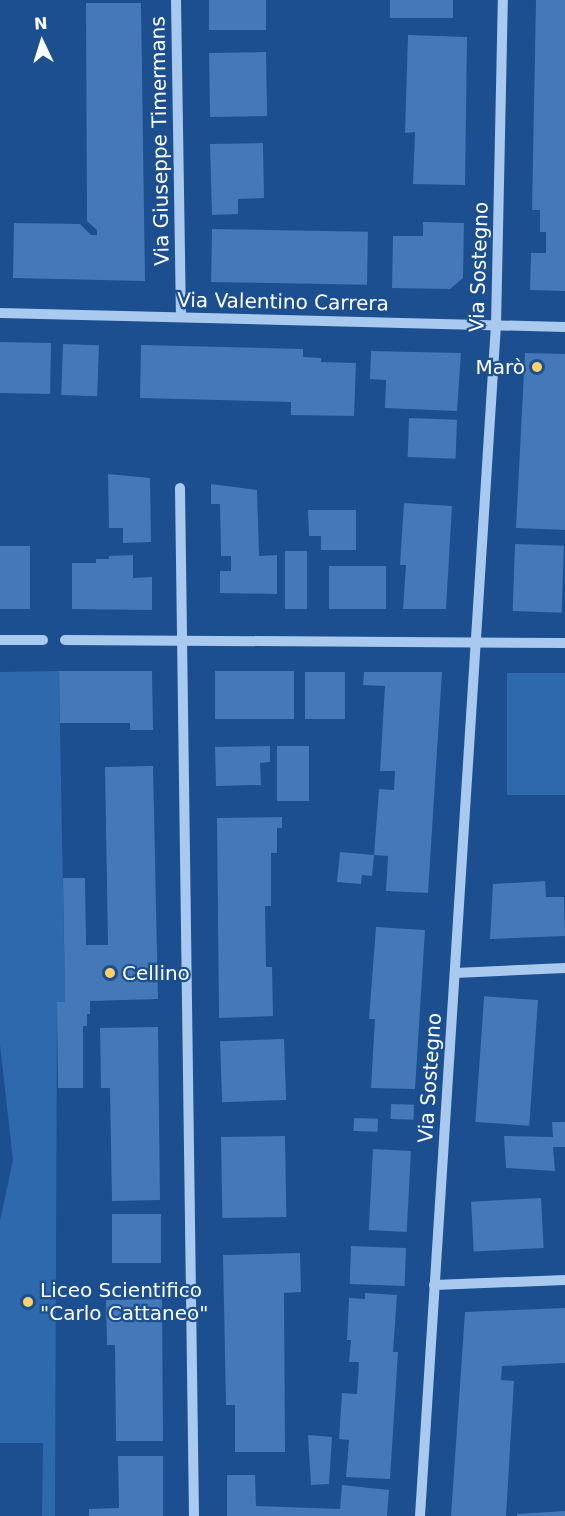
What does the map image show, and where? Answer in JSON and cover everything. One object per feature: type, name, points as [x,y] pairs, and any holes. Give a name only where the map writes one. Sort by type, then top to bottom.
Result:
[{"type":"street","name":"Via Giuseppe Timermans","points":[[176,0],[181,317]]},
{"type":"street","name":"Via Sostegno","points":[[420,1516],[478,642],[496,326],[503,0]]},
{"type":"street","name":"Via Valentino Carrera","points":[[0,313],[565,327]]},
{"type":"street","points":[[180,488],[194,1516]]},
{"type":"street","points":[[0,640],[43,640]]},
{"type":"street","points":[[65,640],[565,643]]},
{"type":"street","points":[[455,973],[565,968]]},
{"type":"street","points":[[434,1285],[565,1280]]},
{"type":"shaded area","name":"Liceo Scientifico \"Carlo Cattaneo\"","points":[[59,671],[65,1002],[57,1002],[55,1516],[42,1516],[43,1443],[0,1443],[0,1221],[13,1160],[0,1045],[0,672]]},
{"type":"shaded area","points":[[507,673],[565,673],[565,795],[507,795]]},
{"type":"building","points":[[209,0],[266,0],[266,30],[209,30]]},
{"type":"building","points":[[390,0],[453,0],[453,18],[390,18]]},
{"type":"building","points":[[536,0],[565,0],[565,291],[530,290],[531,253],[546,253],[546,232],[540,232],[540,210],[532,210]]},
{"type":"building","points":[[86,3],[141,3],[145,281],[13,278],[14,223],[80,224],[91,235],[97,235],[97,230],[87,221]]},
{"type":"building","points":[[408,35],[467,37],[465,185],[413,184],[415,132],[405,133]]},
{"type":"building","points":[[266,52],[267,116],[210,117],[209,53]]},
{"type":"building","points":[[263,143],[264,198],[238,199],[238,214],[212,215],[210,144]]},
{"type":"building","points":[[423,222],[464,223],[463,278],[450,289],[392,288],[393,236],[423,236]]},
{"type":"building","points":[[212,229],[368,232],[367,285],[211,282]]},
{"type":"building","points":[[0,342],[51,343],[50,394],[0,393]]},
{"type":"building","points":[[63,344],[99,345],[97,396],[61,395]]},
{"type":"building","points":[[141,345],[303,349],[303,357],[321,358],[321,362],[356,363],[354,416],[291,415],[291,402],[140,398]]},
{"type":"building","points":[[371,351],[461,353],[457,411],[385,408],[386,380],[370,379]]},
{"type":"building","points":[[525,353],[565,354],[565,530],[516,528]]},
{"type":"building","points":[[409,418],[457,420],[456,459],[408,457]]},
{"type":"building","points":[[108,474],[150,478],[151,542],[123,543],[123,528],[109,528]]},
{"type":"building","points":[[211,484],[257,490],[259,556],[277,555],[277,594],[220,593],[220,571],[231,571],[231,556],[221,556],[220,504],[211,504]]},
{"type":"building","points":[[404,503],[452,506],[446,609],[403,609],[406,565],[400,565]]},
{"type":"building","points":[[308,510],[356,510],[356,550],[321,550],[321,536],[309,536]]},
{"type":"building","points":[[515,544],[564,546],[562,613],[513,611]]},
{"type":"building","points":[[0,546],[30,546],[30,609],[0,609]]},
{"type":"building","points":[[285,551],[307,551],[307,609],[285,609]]},
{"type":"building","points":[[133,555],[133,578],[152,577],[152,610],[72,609],[72,563],[96,563],[96,559],[109,559],[109,556]]},
{"type":"building","points":[[329,566],[386,566],[386,609],[329,609]]},
{"type":"building","points":[[59,671],[152,671],[153,730],[130,730],[130,723],[60,723]]},
{"type":"building","points":[[215,671],[294,671],[294,719],[215,719]]},
{"type":"building","points":[[305,672],[345,672],[345,719],[305,719]]},
{"type":"building","points":[[364,672],[442,672],[428,893],[386,891],[388,856],[374,855],[379,789],[394,790],[395,771],[380,771],[385,686],[363,685]]},
{"type":"building","points":[[270,746],[270,762],[260,763],[261,785],[216,786],[215,747]]},
{"type":"building","points":[[277,746],[309,746],[309,801],[277,801]]},
{"type":"building","points":[[153,766],[158,999],[90,1001],[87,1026],[83,1026],[83,1088],[58,1088],[57,1002],[65,1002],[63,878],[85,878],[86,945],[108,945],[105,767]]},
{"type":"building","points":[[282,817],[282,828],[277,828],[277,853],[271,853],[271,906],[265,906],[266,967],[272,967],[273,1016],[219,1018],[217,818]]},
{"type":"building","points":[[340,852],[374,855],[372,876],[362,875],[361,884],[337,882]]},
{"type":"building","points":[[545,881],[546,897],[564,897],[565,936],[490,939],[493,884]]},
{"type":"building","points":[[376,927],[425,930],[415,1089],[371,1088],[375,1019],[369,1019]]},
{"type":"building","points":[[484,996],[538,1000],[529,1126],[475,1122]]},
{"type":"building","points":[[158,1027],[160,1200],[112,1201],[110,1088],[101,1088],[100,1028]]},
{"type":"building","points":[[284,1039],[286,1100],[222,1102],[220,1041]]},
{"type":"building","points":[[391,1104],[414,1105],[413,1120],[390,1119]]},
{"type":"building","points":[[354,1118],[378,1119],[378,1132],[354,1131]]},
{"type":"building","points":[[552,1122],[565,1122],[565,1147],[553,1147],[555,1171],[506,1168],[504,1136],[553,1137]]},
{"type":"building","points":[[285,1136],[286,1217],[222,1218],[221,1137]]},
{"type":"building","points":[[373,1149],[411,1151],[407,1232],[369,1230]]},
{"type":"building","points":[[541,1198],[544,1248],[474,1252],[471,1202]]},
{"type":"building","points":[[112,1214],[161,1214],[161,1263],[112,1263]]},
{"type":"building","points":[[351,1246],[406,1248],[405,1286],[350,1284]]},
{"type":"building","points":[[300,1253],[301,1292],[284,1293],[285,1452],[235,1452],[235,1405],[226,1405],[223,1255]]},
{"type":"building","points":[[365,1293],[397,1295],[393,1352],[398,1352],[390,1479],[346,1477],[349,1440],[339,1439],[342,1393],[357,1394],[359,1362],[349,1362],[351,1340],[347,1340],[349,1298],[365,1299]]},
{"type":"building","points":[[162,1299],[163,1441],[116,1441],[115,1345],[107,1345],[106,1300]]},
{"type":"building","points":[[565,1308],[565,1363],[502,1366],[501,1380],[514,1381],[506,1516],[451,1516],[465,1312]]},
{"type":"building","points":[[308,1435],[332,1437],[329,1484],[311,1485]]},
{"type":"building","points":[[118,1456],[163,1456],[163,1516],[89,1516],[89,1509],[119,1508]]},
{"type":"building","points":[[227,1475],[255,1475],[256,1506],[340,1509],[342,1485],[389,1490],[387,1516],[227,1516]]},
{"type":"building","points":[[565,1511],[565,1516],[517,1516],[517,1514]]},
{"type":"place","name":"Marò","points":[[537,367]]},
{"type":"place","name":"Cellino","points":[[110,973]]},
{"type":"place","name":"Liceo Scientifico \"Carlo Cattaneo\"","points":[[28,1302]]}]
